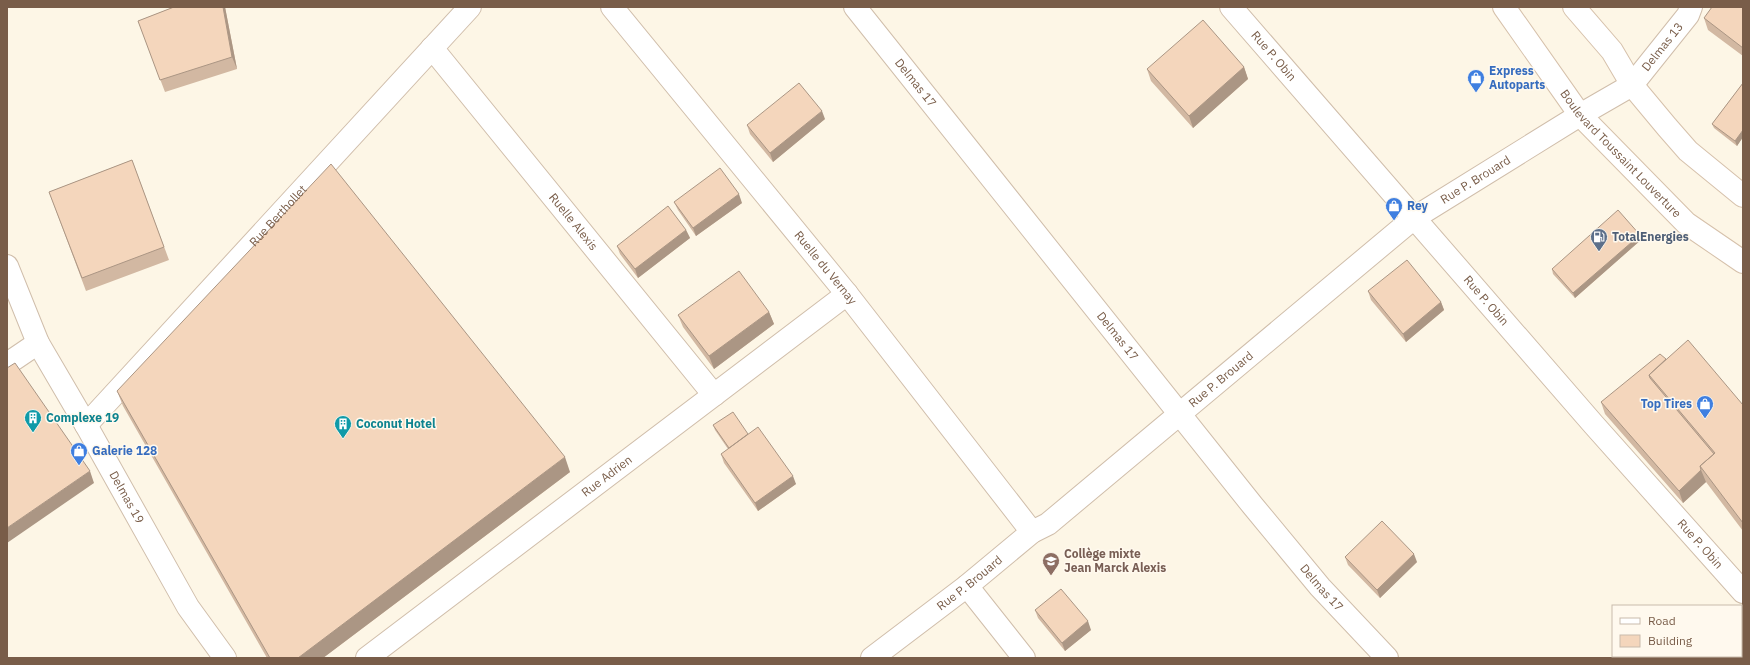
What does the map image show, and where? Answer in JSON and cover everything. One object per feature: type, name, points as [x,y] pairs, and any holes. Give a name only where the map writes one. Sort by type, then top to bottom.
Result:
[{"type":"street","name":"Rue Berthollet","points":[[86,425],[470,7]]},
{"type":"street","name":"Ruelle du Vernay","points":[[612,7],[847,294],[1032,532]]},
{"type":"street","name":"Delmas 17","points":[[855,7],[1320,587],[1387,658]]},
{"type":"street","name":"Rue P. Obin","points":[[1231,7],[1589,419],[1743,592]]},
{"type":"street","name":"Boulevard Toussaint Louverture","points":[[1504,7],[1580,115],[1686,223],[1743,262]]},
{"type":"street","points":[[1574,7],[1612,51],[1632,85],[1688,151],[1743,196]]},
{"type":"street","name":"Delmas 13","points":[[1632,85],[1688,15],[1691,7]]},
{"type":"street","name":"Ruelle Alexis","points":[[432,48],[714,395]]},
{"type":"street","name":"Rue P. Brouard","points":[[872,658],[967,586],[1032,532],[1048,524],[1414,218],[1580,115],[1632,85]]},
{"type":"street","name":"Delmas 19","points":[[7,266],[38,343],[86,425],[188,607],[224,658]]},
{"type":"street","name":"Rue Adrien","points":[[367,658],[847,294]]},
{"type":"street","points":[[7,364],[38,343]]},
{"type":"street","points":[[967,586],[1024,658]]},
{"type":"building","points":[[174,7],[223,7],[232,57],[160,80],[138,21]]},
{"type":"building","points":[[1712,7],[1743,7],[1743,48],[1704,18]]},
{"type":"building","points":[[1203,20],[1244,67],[1189,116],[1147,69]]},
{"type":"building","points":[[799,83],[822,111],[770,153],[747,125]]},
{"type":"building","points":[[1743,83],[1743,130],[1735,141],[1712,124]]},
{"type":"building","points":[[132,160],[164,247],[82,278],[49,192]]},
{"type":"building","name":"Coconut Hotel","points":[[331,164],[565,457],[298,658],[270,658],[117,391]]},
{"type":"building","points":[[720,168],[739,194],[693,228],[674,202]]},
{"type":"building","points":[[668,206],[686,230],[635,269],[617,246]]},
{"type":"building","points":[[1618,210],[1640,235],[1573,293],[1552,269]]},
{"type":"building","points":[[1407,260],[1441,302],[1403,334],[1368,291]]},
{"type":"building","points":[[739,271],[769,312],[709,356],[678,315]]},
{"type":"building","points":[[1688,340],[1743,405],[1743,523],[1700,466],[1715,453],[1649,375]]},
{"type":"building","points":[[1660,354],[1666,359],[1649,375],[1650,378],[1714,454],[1700,466],[1701,470],[1679,491],[1601,402]]},
{"type":"building","name":"Complexe 19","points":[[15,363],[90,471],[7,528],[7,368]]},
{"type":"building","points":[[733,412],[748,434],[729,448],[713,425]]},
{"type":"building","points":[[758,427],[793,476],[755,503],[721,454]]},
{"type":"building","points":[[1382,521],[1414,554],[1377,590],[1345,557]]},
{"type":"building","points":[[1061,589],[1088,621],[1062,643],[1035,610]]},
{"type":"place","name":"Express Autoparts","points":[[1476,93]]},
{"type":"place","name":"Rey","points":[[1394,221]]},
{"type":"place","name":"TotalEnergies","points":[[1599,252]]},
{"type":"place","name":"Top Tires","points":[[1705,419]]},
{"type":"place","name":"Complexe 19","points":[[33,433]]},
{"type":"place","name":"Coconut Hotel","points":[[343,439]]},
{"type":"place","name":"Galerie 128","points":[[79,466]]},
{"type":"place","name":"Collège mixte Jean Marck Alexis","points":[[1051,576]]}]
